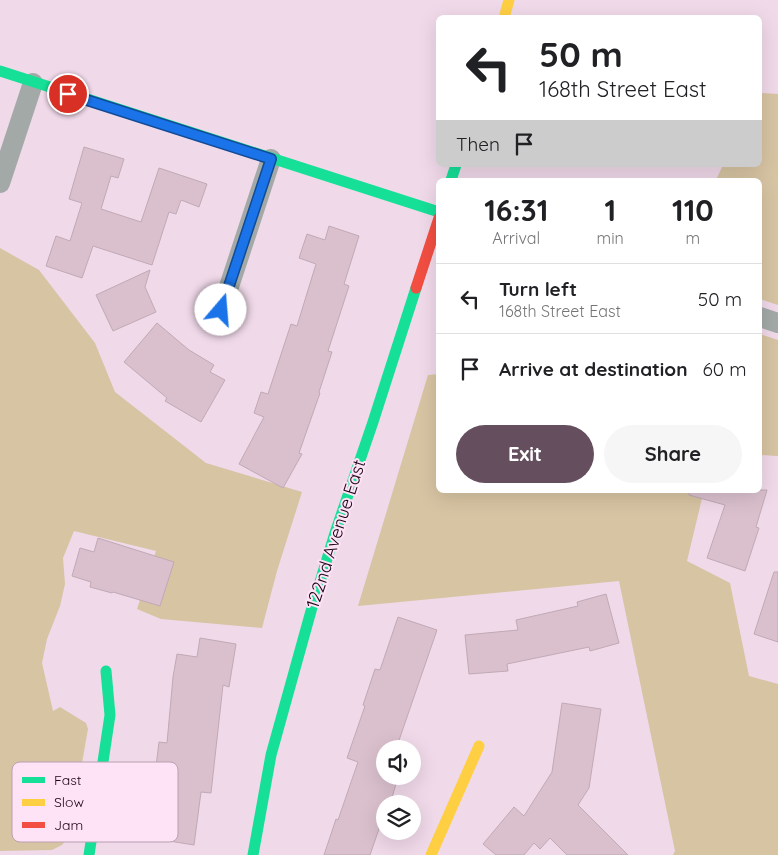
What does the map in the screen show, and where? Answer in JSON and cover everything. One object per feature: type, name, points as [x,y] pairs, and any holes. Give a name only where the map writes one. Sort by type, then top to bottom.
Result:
[{"type":"street","points":[[505,15],[509,0]]},
{"type":"street","points":[[0,71],[436,211]]},
{"type":"street","points":[[0,183],[33,83]]},
{"type":"street","points":[[221,310],[271,159]]},
{"type":"street","name":"122nd Avenue East","points":[[253,855],[271,756],[311,611],[436,227]]},
{"type":"street","points":[[762,318],[778,322]]},
{"type":"street","points":[[104,762],[110,715],[106,671]]},
{"type":"street","points":[[431,855],[478,746]]},
{"type":"street","points":[[88,855],[90,842]]},
{"type":"shaded area","points":[[762,93],[778,94],[778,305],[762,300],[762,178],[717,178],[722,167],[762,167]]},
{"type":"shaded area","points":[[0,248],[39,270],[95,343],[115,392],[206,463],[302,492],[277,571],[262,628],[161,619],[137,609],[156,551],[74,531],[63,558],[65,584],[60,606],[47,639],[42,663],[53,711],[60,707],[86,723],[88,729],[82,762],[12,762],[12,842],[64,842],[52,850],[0,851]]},
{"type":"shaded area","points":[[762,335],[778,340],[778,456],[762,455]]},
{"type":"shaded area","points":[[436,374],[436,493],[703,493],[687,561],[730,583],[749,676],[778,684],[778,855],[673,855],[675,851],[619,581],[358,606],[428,375]]},
{"type":"building","points":[[84,147],[124,159],[118,178],[111,176],[101,209],[141,222],[159,168],[207,184],[199,207],[181,200],[176,214],[169,212],[152,265],[93,246],[82,278],[46,266],[56,236],[70,241],[82,203],[69,199]]},
{"type":"building","points":[[329,226],[359,236],[344,284],[349,286],[328,351],[332,352],[299,453],[302,454],[283,488],[239,464],[264,417],[254,413],[261,392],[268,394],[291,324],[297,326],[316,264],[299,258],[307,234],[325,240]]},
{"type":"building","points":[[150,270],[145,287],[156,312],[113,331],[96,295]]},
{"type":"building","points":[[157,323],[189,350],[214,365],[210,372],[225,380],[201,422],[165,401],[167,398],[124,362]]},
{"type":"building","points":[[762,490],[767,490],[756,527],[759,528],[745,571],[707,558],[725,505],[689,495],[689,493],[762,493]]},
{"type":"building","points":[[98,538],[174,562],[160,606],[90,587],[91,582],[72,576],[80,548],[94,552]]},
{"type":"building","points":[[774,572],[778,572],[778,642],[754,634]]},
{"type":"building","points":[[606,594],[619,643],[590,651],[589,647],[507,664],[508,671],[469,674],[465,635],[518,630],[516,620],[578,606],[577,602]]},
{"type":"building","points":[[398,617],[437,630],[399,740],[376,740],[376,785],[396,785],[393,795],[376,795],[376,838],[370,855],[324,855],[358,762],[347,758],[365,706],[363,705],[375,669],[380,670]]},
{"type":"building","points":[[200,638],[236,644],[229,687],[223,685],[211,793],[201,792],[194,845],[175,842],[178,842],[178,762],[157,762],[159,742],[167,743],[177,654],[197,657]]},
{"type":"building","points":[[562,703],[601,709],[589,788],[578,805],[628,855],[567,855],[550,838],[540,849],[534,843],[524,855],[496,855],[483,844],[514,807],[524,816],[552,772]]},
{"type":"traffic: fast","points":[[0,71],[436,211]]},
{"type":"traffic: fast","points":[[452,178],[455,167]]},
{"type":"traffic: fast","points":[[253,855],[271,755],[311,611],[416,288]]},
{"type":"traffic: fast","points":[[103,762],[110,715],[106,671]]},
{"type":"traffic: fast","points":[[89,855],[91,842]]},
{"type":"traffic: slow","points":[[505,15],[509,0]]},
{"type":"traffic: slow","points":[[431,855],[479,746]]},
{"type":"traffic: jam","points":[[416,288],[436,227]]},
{"type":"route","points":[[68,94],[271,159],[221,310]]}]
